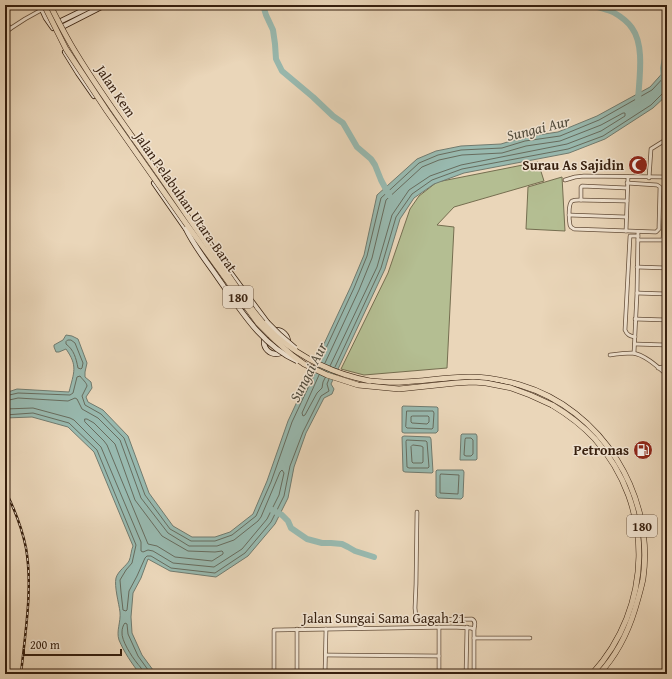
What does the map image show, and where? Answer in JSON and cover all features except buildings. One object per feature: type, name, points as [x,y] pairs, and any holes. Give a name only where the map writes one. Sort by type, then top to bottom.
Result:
[{"type":"main road","name":"Jalan Pelabuhan Utara-Barat","points":[[50,5],[75,52],[104,97],[237,288],[265,325],[291,348],[309,360],[329,369],[350,377],[370,381],[402,382],[460,377],[490,378],[520,385],[542,393],[585,429],[594,439],[611,460],[622,479],[628,494],[633,508],[640,555],[634,598],[630,612],[614,645],[592,674]]},
{"type":"main road","name":"Jalan Pelabuhan Utara-Barat","points":[[42,6],[66,49],[94,92],[232,288],[264,330],[293,356],[304,364],[327,375],[358,385],[399,389],[473,382],[511,388],[566,406],[593,429],[615,456],[631,485],[642,524],[644,548],[643,580],[633,616],[627,632],[599,674]]},
{"type":"street","points":[[5,32],[42,6],[50,5]]},
{"type":"street","name":"Jalan Kem","points":[[50,5],[89,71],[209,245],[272,331]]},
{"type":"street","points":[[55,30],[61,24],[95,6],[105,5]]},
{"type":"street","name":"Jalan Kem","points":[[42,6],[46,18],[55,30],[64,51],[78,73],[186,229],[254,322],[266,336]]},
{"type":"street","points":[[5,19],[10,29]]},
{"type":"street","points":[[52,25],[61,24]]},
{"type":"street","points":[[649,178],[650,150],[667,139]]},
{"type":"street","points":[[566,180],[584,176],[649,178],[667,177]]},
{"type":"street","points":[[626,231],[628,177]]},
{"type":"street","points":[[581,200],[582,186],[656,185],[660,187],[659,229],[656,232],[638,232],[574,229],[570,225],[570,203],[573,200],[627,201]]},
{"type":"street","points":[[569,215],[626,217]]},
{"type":"street","points":[[635,336],[629,336],[626,333],[630,236],[665,240],[664,219],[667,215]]},
{"type":"street","name":"Jalan Kem","points":[[186,229],[215,274],[257,331],[285,355],[304,364]]},
{"type":"street","points":[[634,353],[638,232]]},
{"type":"street","name":"Jalan Kem","points":[[209,245],[267,322],[309,360]]},
{"type":"street","points":[[638,267],[667,268]]},
{"type":"street","points":[[637,293],[667,294]]},
{"type":"street","points":[[636,318],[667,320]]},
{"type":"street","points":[[272,331],[280,331],[286,336],[286,347],[281,353],[274,354],[268,352],[266,349],[264,342],[266,336],[272,331]]},
{"type":"street","points":[[634,344],[667,344]]},
{"type":"street","points":[[610,355],[639,354],[667,374]]},
{"type":"street","points":[[658,368],[667,366]]},
{"type":"street","points":[[417,512],[416,618],[423,620],[472,619],[475,623],[474,629]]},
{"type":"street","points":[[439,627],[439,674]]},
{"type":"street","name":"Jalan Sungai Sama Gagah 21","points":[[274,674],[274,630],[439,627],[474,629],[474,674]]},
{"type":"street","points":[[466,674],[467,628]]},
{"type":"street","points":[[297,629],[297,674]]},
{"type":"street","points":[[325,674],[326,629]]},
{"type":"street","points":[[474,638],[530,638]]},
{"type":"street","points":[[326,655],[439,656]]},
{"type":"street","points":[[610,674],[615,672],[619,674]]},
{"type":"green space","points":[[538,162],[544,181],[454,207],[437,225],[454,227],[447,368],[364,375],[341,369],[388,273],[410,209],[419,196],[437,182]]},
{"type":"green space","points":[[562,177],[565,231],[526,229],[528,187]]},
{"type":"water","points":[[667,68],[667,95],[653,108],[605,139],[569,153],[464,173],[434,184],[414,198],[400,219],[385,269],[331,384],[334,389],[332,394],[324,398],[306,433],[294,467],[288,498],[275,524],[248,556],[216,577],[170,571],[148,559],[141,578],[133,593],[131,617],[132,633],[142,655],[156,674],[140,674],[123,649],[118,633],[120,612],[116,590],[116,578],[118,573],[129,561],[133,546],[94,452],[68,427],[32,417],[5,418],[5,393],[17,389],[69,392],[74,365],[66,349],[56,352],[54,345],[63,340],[66,335],[78,339],[87,363],[85,377],[91,382],[92,388],[86,397],[88,402],[103,410],[128,436],[149,493],[173,526],[192,537],[215,537],[230,532],[253,514],[267,481],[288,421],[364,255],[377,195],[417,159],[436,151],[461,146],[501,144],[524,137],[558,132],[597,116],[650,87]]},
{"type":"water","points":[[403,406],[437,407],[438,431],[436,433],[402,432]]},
{"type":"water","points":[[462,434],[476,434],[476,460],[460,460]]},
{"type":"water","points":[[402,437],[430,437],[432,473],[403,471]]},
{"type":"water","points":[[437,470],[463,470],[463,497],[461,499],[438,498],[436,496]]},
{"type":"waterway","points":[[263,5],[273,30],[276,59],[282,71],[343,123],[357,147],[371,159],[375,165],[389,195]]},
{"type":"waterway","points":[[593,5],[618,15],[626,21],[636,35],[640,53],[638,101]]},
{"type":"waterway","points":[[664,81],[663,68],[667,49]]},
{"type":"waterway","points":[[272,510],[282,515],[288,521],[291,528],[307,539],[322,543],[342,544],[355,551],[374,557]]},
{"type":"railway","points":[[5,490],[20,526],[26,548],[28,563],[28,611],[21,674]]},
{"type":"place","name":"Surau As Sajidin","points":[[638,165]]},
{"type":"place","name":"Petronas","points":[[643,450]]},
{"type":"water label","name":"Sungai Aur","points":[[538,128]]},
{"type":"water label","name":"Sungai Aur","points":[[308,372]]}]
